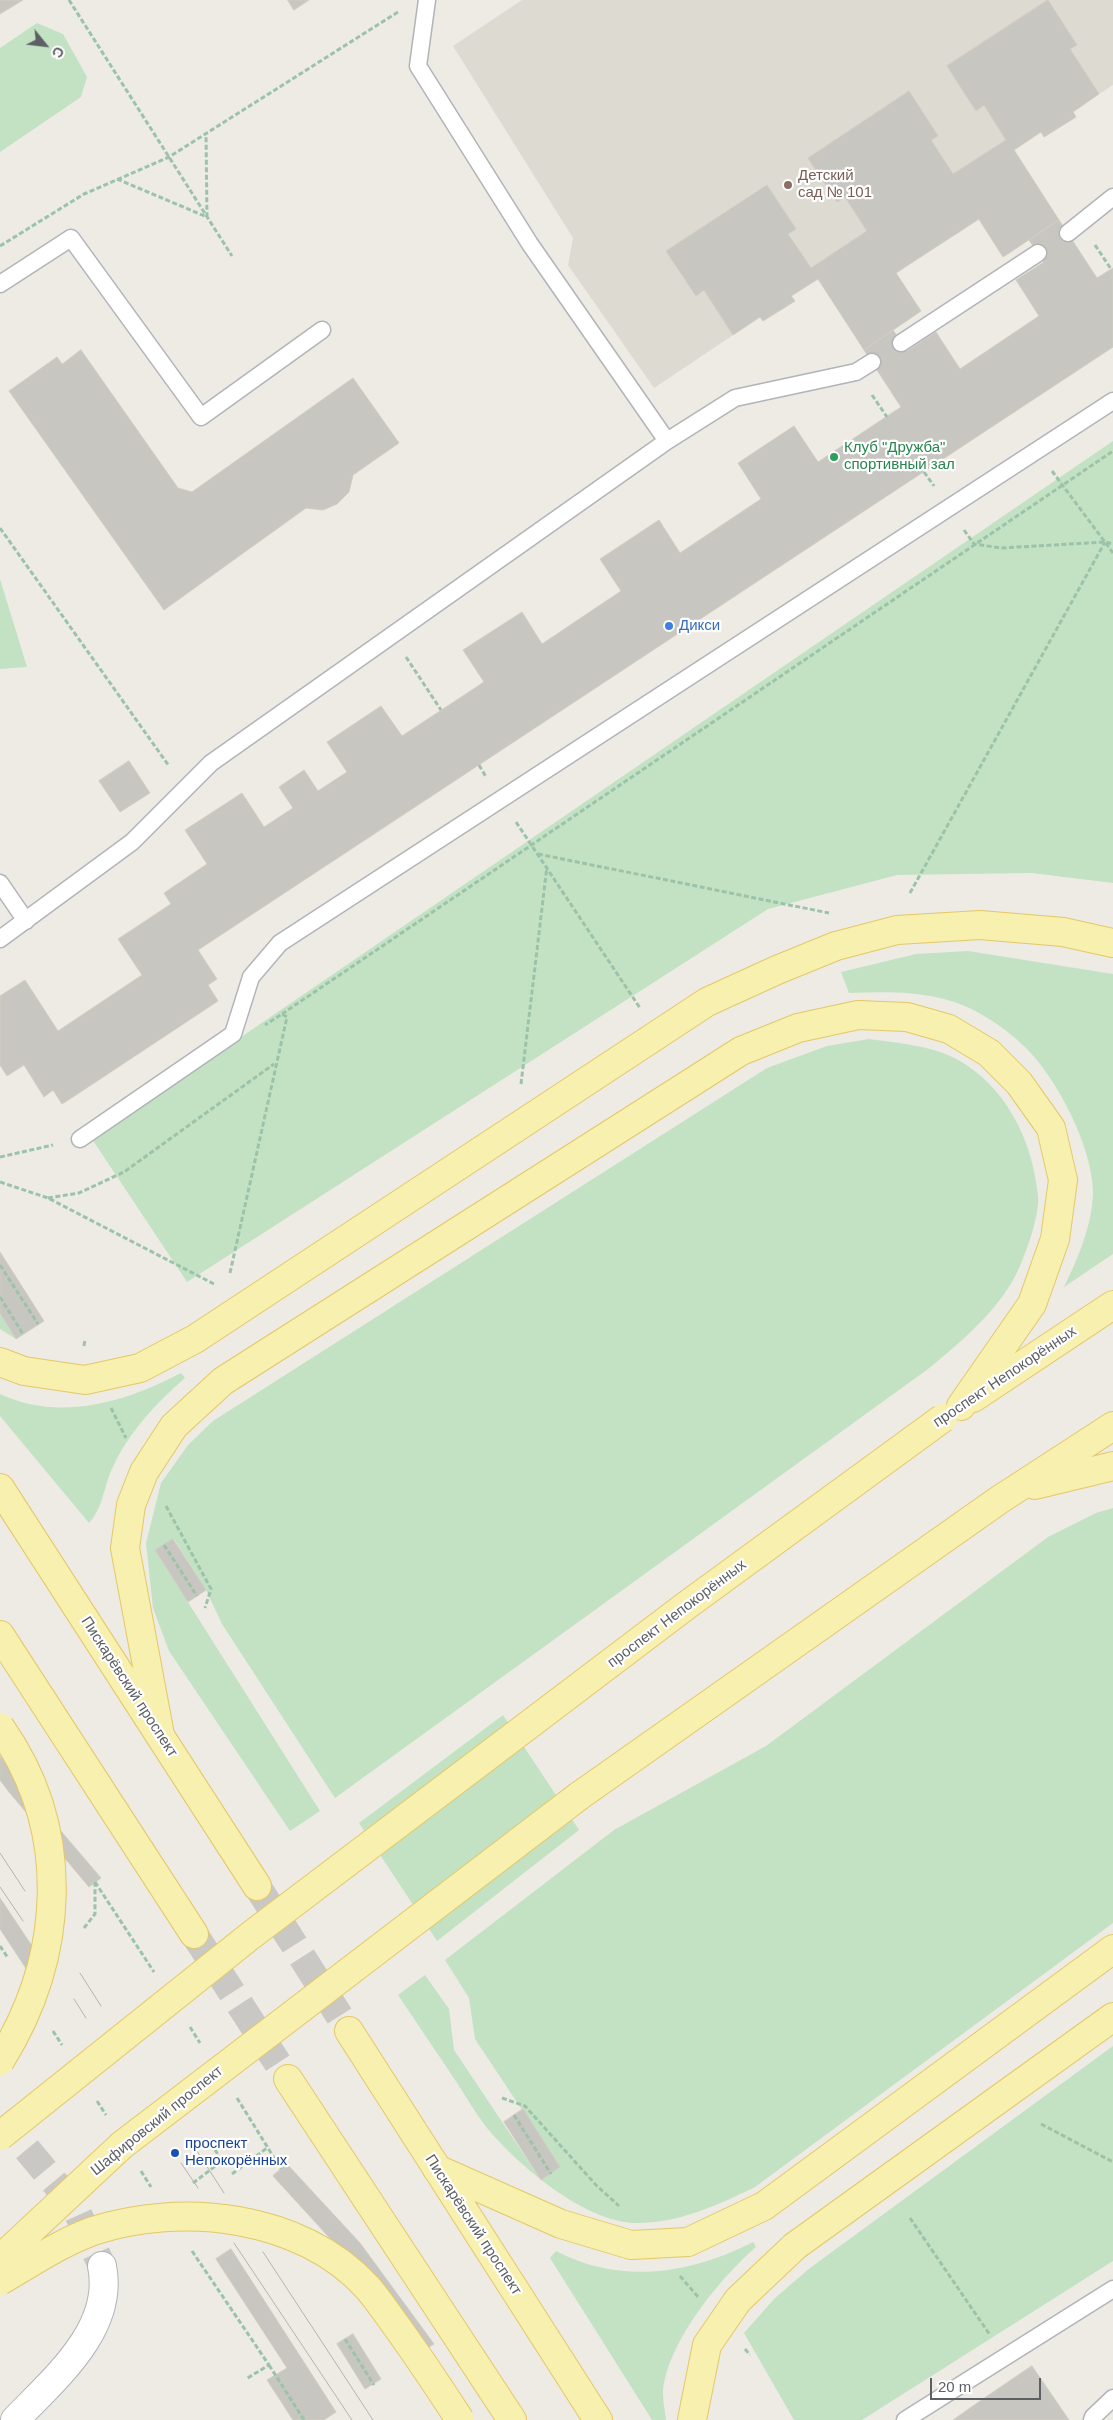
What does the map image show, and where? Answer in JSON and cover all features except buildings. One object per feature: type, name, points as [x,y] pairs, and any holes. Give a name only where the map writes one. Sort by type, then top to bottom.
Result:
[{"type":"main road","points":[[0,1362],[24,1371],[85,1380],[140,1368],[195,1339],[707,1002],[836,946],[897,930],[980,925],[1063,932],[1113,943]]},
{"type":"main road","points":[[160,1735],[125,1548],[131,1505],[140,1480],[174,1426],[222,1381],[742,1051],[798,1028],[858,1015],[907,1017],[949,1029],[988,1053],[1019,1083],[1051,1128],[1063,1180],[1055,1239],[1032,1304],[952,1412]]},
{"type":"main road","name":"проспект Непокорённых","points":[[0,2136],[250,1936],[687,1605],[952,1412],[1113,1305]]},
{"type":"main road","points":[[1007,1496],[1113,1426]]},
{"type":"main road","points":[[1007,1496],[1113,1466]]},
{"type":"main road","name":"Пискарёвский проспект","points":[[0,1488],[257,1886]]},
{"type":"main road","name":"Шафировский проспект","points":[[0,2259],[122,2145],[579,1796],[1007,1496]]},
{"type":"main road","points":[[0,1635],[194,1934]]},
{"type":"main road","points":[[0,1727],[13,1746],[33,1785],[43,1816],[51,1853],[52,1889],[48,1934],[38,1984],[18,2031],[0,2061]]},
{"type":"main road","points":[[437,2169],[561,2224],[631,2245],[688,2242],[764,2206],[1113,1949]]},
{"type":"main road","points":[[692,2420],[707,2345],[738,2300],[795,2246],[1113,2017]]},
{"type":"main road","name":"Пискарёвский проспект","points":[[349,2031],[598,2420]]},
{"type":"main road","points":[[288,2079],[512,2420]]},
{"type":"main road","points":[[0,2281],[92,2232],[130,2222],[164,2216],[201,2217],[280,2230],[326,2252],[367,2286],[436,2382],[460,2420]]},
{"type":"street","points":[[15,2420],[84,2345],[101,2308],[104,2277],[102,2266]]},
{"type":"lane","points":[[426,0],[418,66],[530,244],[667,441]]},
{"type":"lane","points":[[1068,233],[1113,197]]},
{"type":"lane","points":[[0,284],[71,238],[201,417],[322,330]]},
{"type":"lane","points":[[901,343],[1038,253]]},
{"type":"lane","points":[[0,939],[132,842],[211,762],[667,441],[735,398],[856,372],[872,362]]},
{"type":"lane","points":[[80,1139],[233,1034],[251,977],[280,943],[1113,401]]},
{"type":"lane","points":[[0,882],[26,921]]},
{"type":"lane","points":[[905,2420],[1113,2289]]},
{"type":"lane","points":[[1092,2420],[1093,2416],[1113,2398]]},
{"type":"path","points":[[69,0],[232,256]]},
{"type":"path","points":[[0,246],[84,194],[169,157],[401,10]]},
{"type":"path","points":[[206,133],[207,217]]},
{"type":"path","points":[[117,179],[207,217]]},
{"type":"path","points":[[274,1019],[1113,451]]},
{"type":"path","points":[[1052,471],[1113,553]]},
{"type":"path","points":[[962,527],[974,544],[1001,548],[1105,542],[1113,544]]},
{"type":"path","points":[[0,528],[185,789]]},
{"type":"path","points":[[910,893],[1105,542]]},
{"type":"path","points":[[392,636],[441,710]]},
{"type":"path","points":[[523,831],[641,1010]]},
{"type":"path","points":[[538,854],[832,913]]},
{"type":"path","points":[[521,1086],[547,866]]},
{"type":"path","points":[[230,1274],[274,1064],[286,1024],[287,1017],[282,1014]]},
{"type":"path","points":[[48,1198],[79,1193],[124,1172],[274,1064]]},
{"type":"path","points":[[0,1157],[80,1139]]},
{"type":"path","points":[[0,1182],[48,1198],[214,1284]]},
{"type":"path","points":[[0,1265],[38,1324]]},
{"type":"path","points":[[0,1297],[23,1334]]},
{"type":"path","points":[[164,1545],[197,1596]]},
{"type":"path","points":[[83,1929],[95,1914],[95,1882]]},
{"type":"path","points":[[514,2115],[551,2174]]},
{"type":"path","points":[[1041,2124],[1113,2162]]},
{"type":"path","points":[[192,2183],[222,2161],[208,2140]]},
{"type":"path","points":[[232,2174],[267,2148]]},
{"type":"path","points":[[910,2218],[1004,2357]]},
{"type":"path","points":[[187,2245],[304,2420]]},
{"type":"path","points":[[345,2339],[374,2385]]},
{"type":"path","points":[[246,2379],[269,2365]]},
{"type":"shaded area","name":"Детский сад № 101","points":[[522,0],[1113,0],[1113,85],[1073,111],[1076,117],[1044,137],[1041,132],[1014,150],[1059,220],[1003,257],[978,219],[896,273],[921,311],[864,350],[818,279],[792,296],[795,301],[763,321],[760,317],[654,388],[568,265],[573,238],[453,46]]},
{"type":"green space","points":[[37,23],[63,34],[87,77],[81,97],[0,152],[0,48]]},
{"type":"green space","points":[[1113,441],[1113,883],[1032,873],[897,875],[768,909],[187,1282],[92,1139]]},
{"type":"green space","points":[[0,579],[27,667],[0,669]]},
{"type":"green space","points":[[968,951],[1113,974],[1113,1254],[1064,1287],[1079,1253],[1090,1218],[1093,1193],[1091,1175],[1080,1135],[1071,1115],[1061,1095],[1037,1060],[1016,1039],[996,1024],[964,1006],[952,1001],[917,994],[884,992],[849,993],[841,972],[916,954]]},
{"type":"green space","points":[[869,1039],[928,1049],[960,1061],[989,1084],[1012,1113],[1027,1146],[1038,1193],[1038,1204],[1034,1227],[1026,1251],[1003,1296],[980,1323],[928,1369],[335,1798],[222,1624],[206,1590],[174,1539],[155,1550],[320,1811],[290,1831],[169,1651],[153,1608],[146,1543],[161,1483],[188,1445],[213,1421],[767,1068],[827,1046]]},
{"type":"green space","points":[[0,1313],[16,1339],[0,1329]]},
{"type":"green space","points":[[181,1373],[185,1378],[143,1420],[125,1444],[111,1471],[97,1511],[89,1523],[0,1416],[0,1394],[46,1407],[92,1405],[138,1392]]},
{"type":"green space","points":[[1113,1508],[1113,1923],[755,2187],[726,2201],[681,2217],[649,2223],[633,2223],[613,2220],[593,2212],[541,2180],[560,2167],[475,2039],[469,1998],[445,1960],[614,1830],[766,1746],[1048,1537],[1096,1513]]},
{"type":"green space","points":[[503,1715],[579,1830],[437,1941],[359,1823]]},
{"type":"green space","points":[[425,1975],[449,2009],[454,2050],[540,2179],[500,2143],[487,2128],[398,1995]]},
{"type":"green space","points":[[1113,2046],[1113,2261],[862,2420],[794,2420],[744,2333],[775,2298],[810,2268]]},
{"type":"green space","points":[[753,2242],[756,2247],[727,2276],[697,2313],[684,2333],[666,2374],[663,2393],[666,2420],[652,2420],[550,2258],[556,2251],[580,2262],[605,2268],[630,2272],[655,2271],[705,2262]]},
{"type":"tunnel","points":[[257,1886],[349,2031]]},
{"type":"tunnel","points":[[194,1934],[288,2079]]},
{"type":"tunnel","points":[[0,2117],[75,2207],[102,2266]]},
{"type":"tram line","points":[[0,1853],[25,1891]]},
{"type":"tram line","points":[[0,1887],[23,1921]]},
{"type":"tram line","points":[[80,1973],[101,2006]]},
{"type":"tram line","points":[[74,1999],[86,2018]]},
{"type":"tram line","points":[[197,2151],[224,2193]]},
{"type":"tram line","points":[[181,2163],[198,2188]]},
{"type":"tram line","points":[[234,2243],[352,2420]]},
{"type":"tram line","points":[[263,2252],[373,2420]]},
{"type":"place","name":"Детский сад № 101","points":[[788,185]]},
{"type":"place","name":"Клуб \"Дружба\" спортивный зал","points":[[834,457]]},
{"type":"place","name":"Дикси","points":[[669,626]]},
{"type":"place","name":"проспект Непокорённых","points":[[175,2153]]}]
